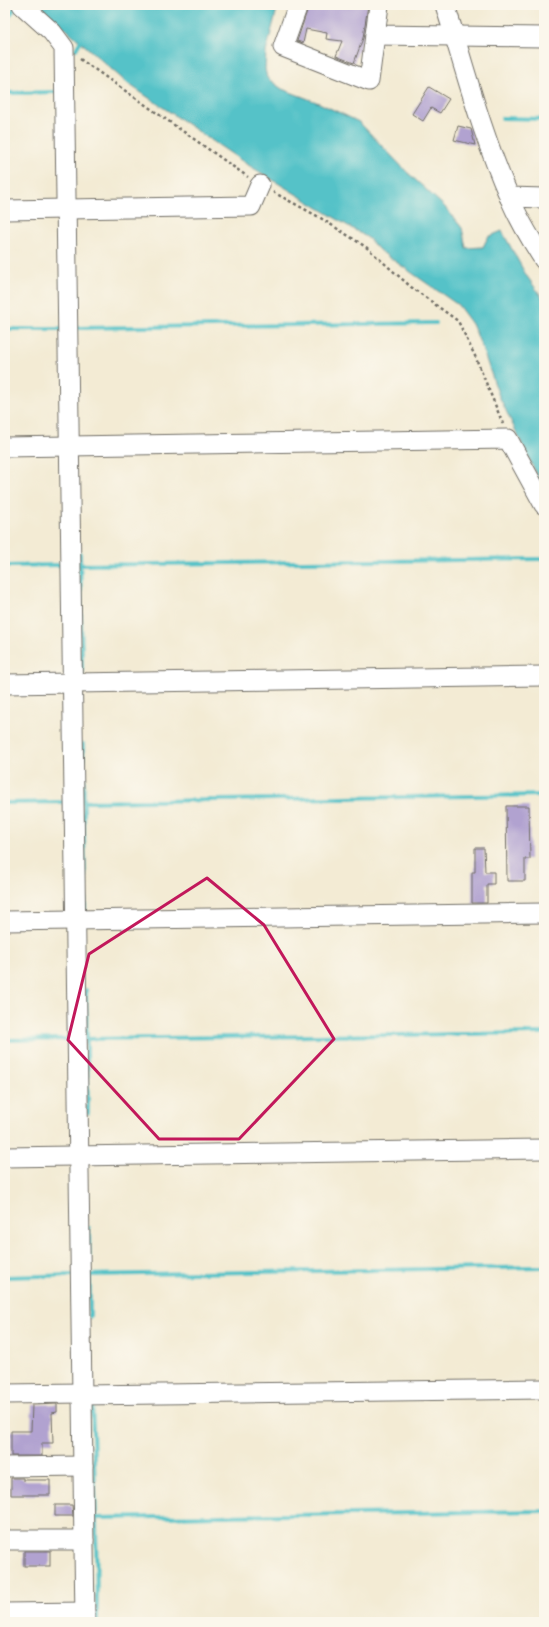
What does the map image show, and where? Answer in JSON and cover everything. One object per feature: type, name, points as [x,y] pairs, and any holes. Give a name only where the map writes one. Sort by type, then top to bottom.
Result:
[{"type":"street","points":[[5,1612],[85,1617],[64,48],[52,32],[22,5]]},
{"type":"street","points":[[298,5],[283,48],[369,81],[379,5]]},
{"type":"street","points":[[445,5],[485,134],[509,197],[526,232],[544,260]]},
{"type":"street","points":[[375,34],[544,37]]},
{"type":"street","points":[[5,210],[251,206],[260,185]]},
{"type":"street","points":[[509,197],[544,198]]},
{"type":"street","points":[[5,447],[508,440],[544,505]]},
{"type":"street","points":[[5,684],[544,676]]},
{"type":"street","points":[[5,921],[544,913]]},
{"type":"street","points":[[5,1157],[544,1149]]},
{"type":"street","points":[[5,1394],[544,1389]]},
{"type":"street","points":[[5,1467],[83,1466]]},
{"type":"street","points":[[5,1540],[84,1540]]},
{"type":"path","points":[[64,48],[260,185],[319,217],[366,247],[411,287],[458,321],[491,394],[508,440]]},
{"type":"highlighted area","points":[[207,878],[264,925],[334,1039],[239,1139],[159,1139],[68,1040],[89,954]]},
{"type":"water","points":[[39,5],[278,5],[266,52],[265,69],[267,78],[282,89],[319,103],[359,122],[407,172],[445,207],[462,228],[466,248],[483,247],[488,237],[502,231],[526,275],[544,300],[544,490],[499,396],[472,324],[458,305],[379,250],[368,238],[245,163],[127,83]]},
{"type":"building","points":[[309,5],[368,5],[363,38],[354,63],[336,56],[342,41],[326,39],[327,33],[306,29],[303,43],[297,41]]},
{"type":"building","points":[[429,87],[449,99],[440,113],[431,108],[423,121],[412,114]]},
{"type":"building","points":[[458,126],[471,129],[475,145],[454,140]]},
{"type":"building","points":[[506,806],[529,806],[530,859],[525,859],[525,881],[507,881]]},
{"type":"building","points":[[475,848],[484,848],[485,872],[494,872],[494,884],[487,884],[487,903],[472,903],[472,872],[475,872]]},
{"type":"building","points":[[57,1404],[57,1412],[52,1413],[53,1443],[42,1443],[42,1456],[11,1456],[11,1431],[31,1431],[32,1405]]},
{"type":"building","points":[[11,1478],[23,1478],[23,1480],[50,1480],[50,1495],[11,1495]]},
{"type":"building","points":[[55,1505],[72,1505],[73,1516],[55,1516]]},
{"type":"building","points":[[24,1551],[50,1551],[50,1566],[24,1566]]},
{"type":"waterway","points":[[5,22],[15,8]]},
{"type":"waterway","points":[[76,49],[80,42]]},
{"type":"waterway","points":[[5,93],[58,92]]},
{"type":"waterway","points":[[502,118],[544,119]]},
{"type":"waterway","points":[[73,328],[436,323]]},
{"type":"waterway","points":[[5,329],[61,329]]},
{"type":"waterway","points":[[80,554],[82,675]]},
{"type":"waterway","points":[[77,565],[544,559]]},
{"type":"waterway","points":[[5,566],[63,565]]},
{"type":"waterway","points":[[83,744],[85,913]]},
{"type":"waterway","points":[[80,802],[544,795]]},
{"type":"waterway","points":[[5,803],[68,802]]},
{"type":"waterway","points":[[86,990],[88,1113]]},
{"type":"waterway","points":[[84,1039],[544,1033]]},
{"type":"waterway","points":[[5,1040],[72,1039]]},
{"type":"waterway","points":[[89,1228],[90,1317]]},
{"type":"waterway","points":[[87,1275],[544,1267]]},
{"type":"waterway","points":[[5,1277],[75,1275]]},
{"type":"waterway","points":[[92,1402],[96,1518],[97,1622]]},
{"type":"waterway","points":[[96,1518],[544,1511]]}]
